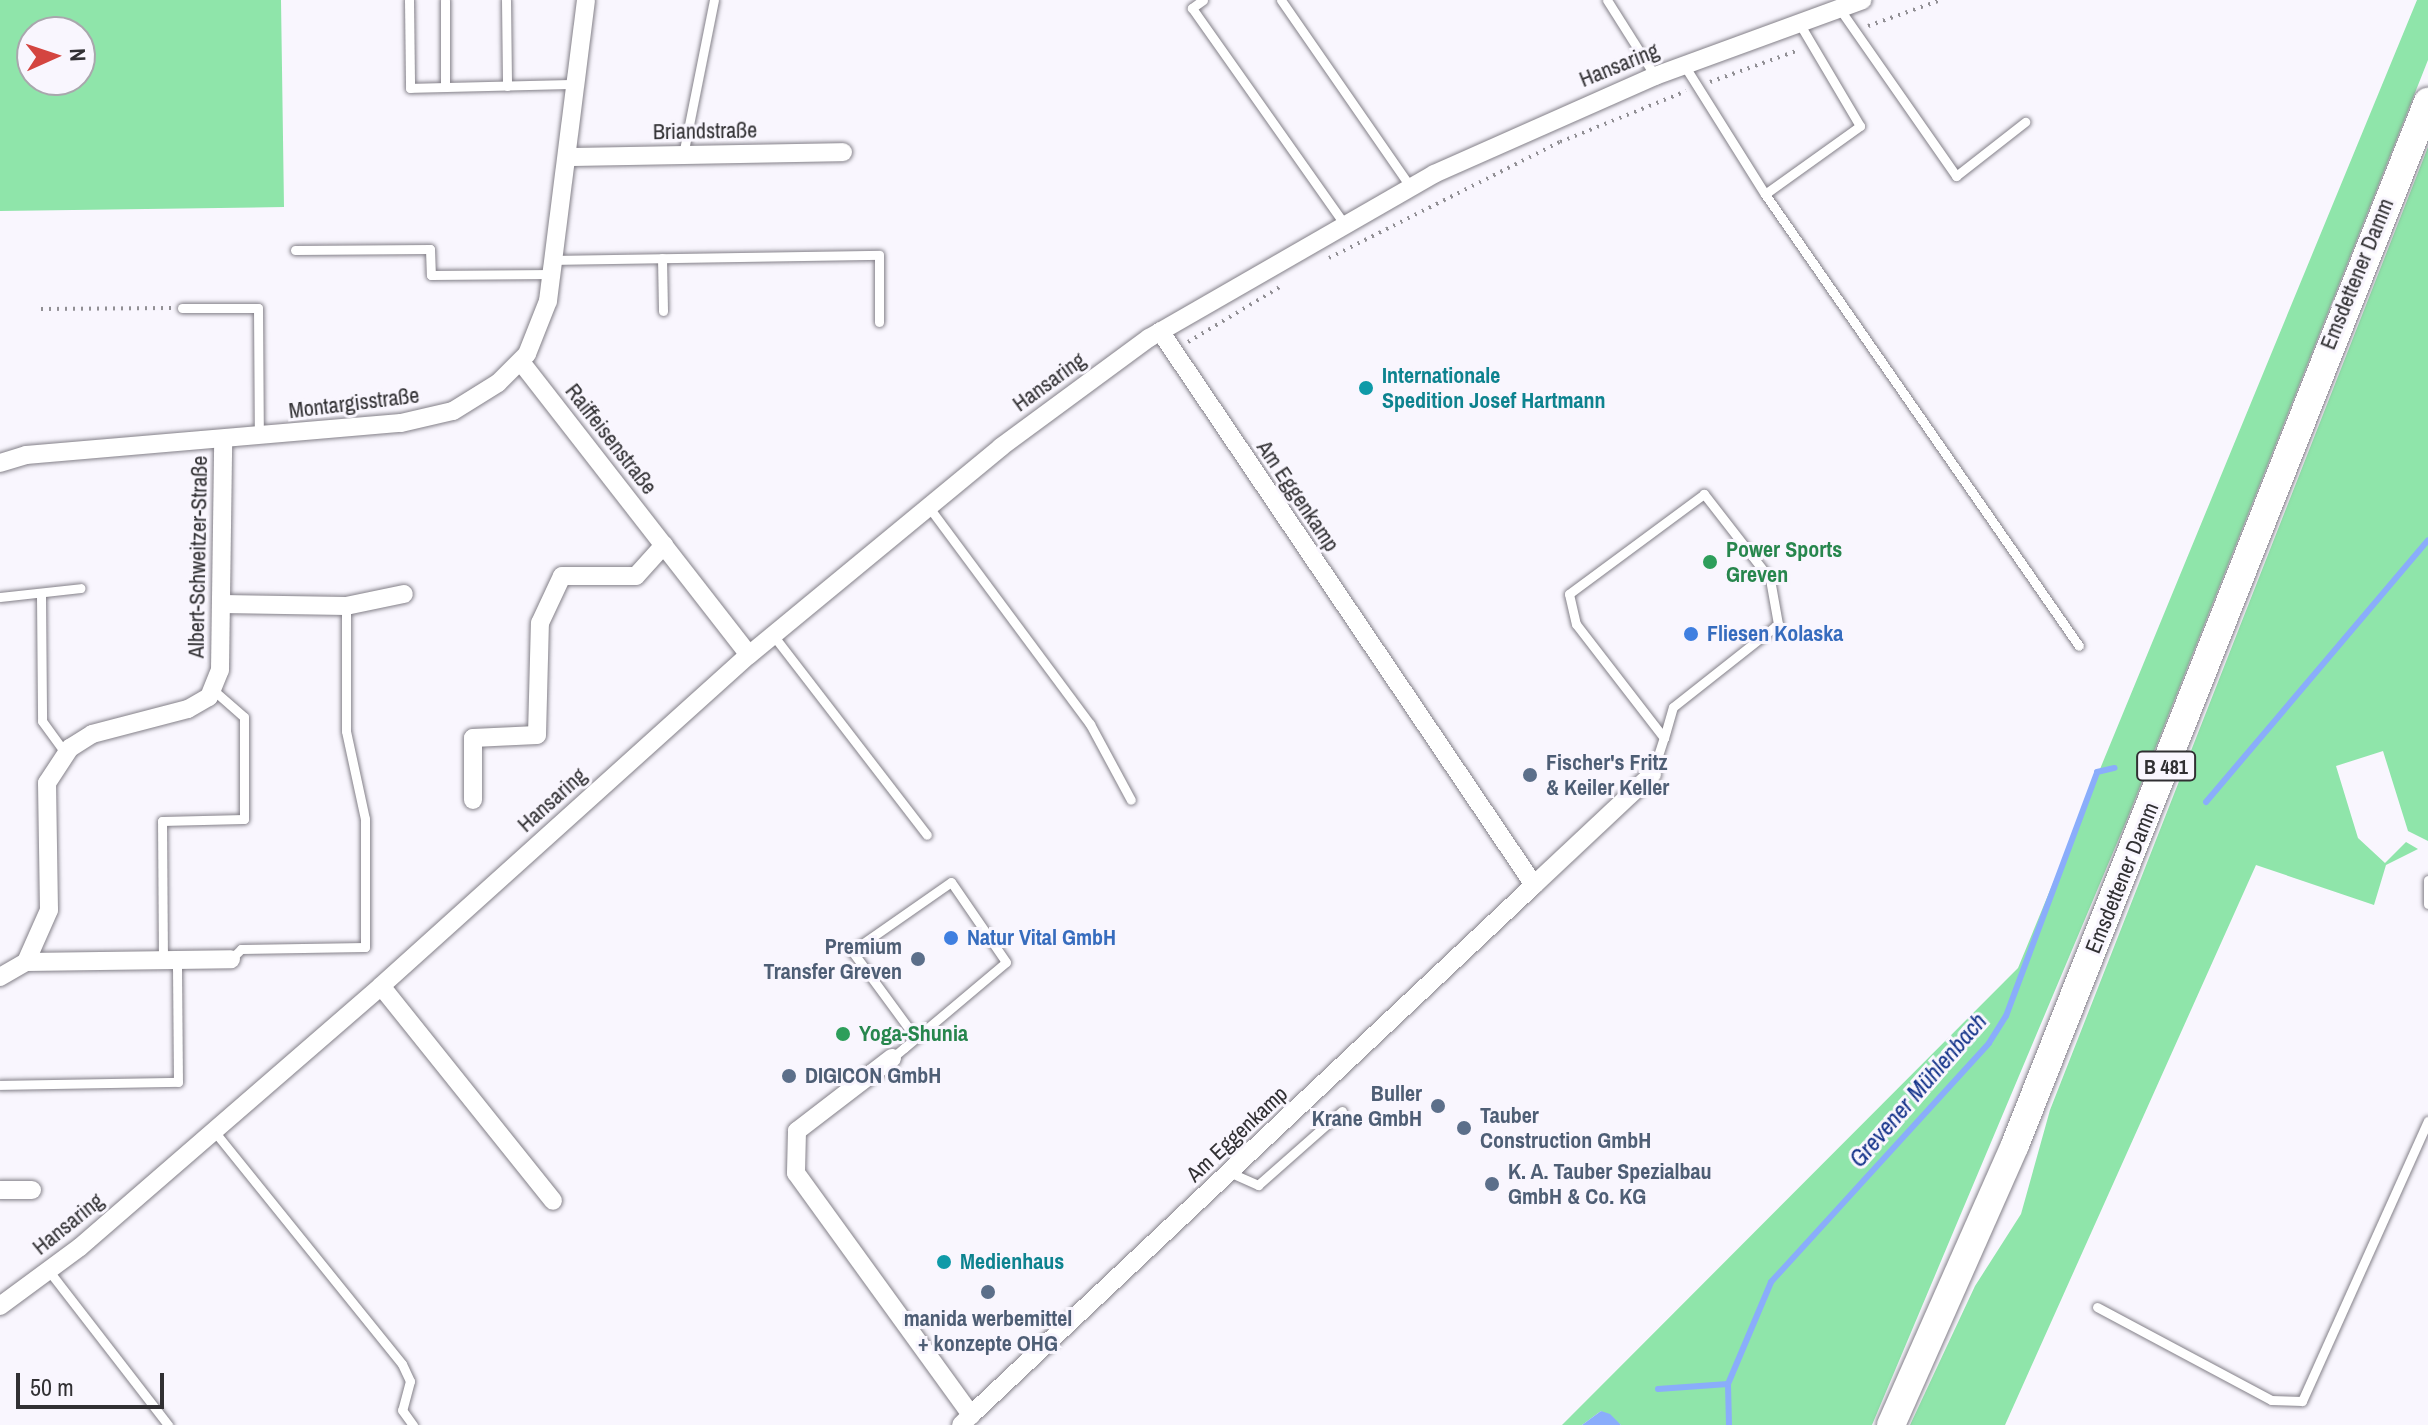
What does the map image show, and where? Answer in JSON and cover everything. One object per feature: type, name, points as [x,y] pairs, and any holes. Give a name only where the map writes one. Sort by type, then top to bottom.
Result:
[{"type":"main road","name":"Emsdettener Damm","points":[[1891,1425],[2021,1131],[2428,102]]},
{"type":"street","points":[[521,362],[553,267],[586,0]]},
{"type":"street","name":"Hansaring","points":[[0,1306],[49,1271],[381,986],[749,655],[928,506],[1160,331],[1343,222],[1410,186],[1655,76],[1863,0]]},
{"type":"street","name":"Briandstraße","points":[[568,157],[843,152]]},
{"type":"street","name":"Am Eggenkamp","points":[[1160,331],[1534,885]]},
{"type":"street","name":"Montargisstraße","points":[[0,463],[26,455],[259,438],[431,418],[474,401],[521,362]]},
{"type":"street","name":"Raiffeisenstraße","points":[[521,362],[749,655]]},
{"type":"street","name":"Albert-Schweitzer-Straße","points":[[26,962],[49,910],[47,783],[66,754],[92,734],[188,709],[212,689],[220,670],[223,441]]},
{"type":"street","points":[[473,800],[473,738],[537,735],[540,623],[562,576],[636,576],[664,545]]},
{"type":"street","points":[[222,604],[346,606],[404,594]]},
{"type":"street","name":"Am Eggenkamp","points":[[892,1058],[797,1131],[796,1173],[966,1420],[1652,774]]},
{"type":"street","points":[[0,977],[26,962],[231,959]]},
{"type":"street","points":[[381,986],[553,1201]]},
{"type":"street","points":[[0,1190],[32,1190]]},
{"type":"lane","points":[[409,0],[410,88],[576,84]]},
{"type":"lane","points":[[445,0],[445,87]]},
{"type":"lane","points":[[506,0],[507,86]]},
{"type":"lane","points":[[683,155],[714,0]]},
{"type":"lane","points":[[1203,0],[1192,8],[1343,222]]},
{"type":"lane","points":[[1281,0],[1410,186]]},
{"type":"lane","points":[[1607,0],[1655,76]]},
{"type":"lane","points":[[1839,8],[1849,32],[1956,176],[2025,122]]},
{"type":"lane","points":[[1765,194],[1860,126],[1808,46],[1799,23]]},
{"type":"lane","points":[[1684,65],[1693,88],[1765,194],[2079,646]]},
{"type":"lane","points":[[295,250],[430,249],[431,275],[662,258],[879,255],[879,322]]},
{"type":"lane","points":[[662,258],[663,311]]},
{"type":"lane","points":[[182,308],[258,308],[259,438]]},
{"type":"lane","points":[[1652,774],[1664,738],[1673,707],[1778,624],[1770,579],[1704,494],[1569,594],[1576,624],[1664,738]]},
{"type":"lane","points":[[928,506],[1090,724],[1131,800]]},
{"type":"lane","points":[[0,597],[41,596],[81,588]]},
{"type":"lane","points":[[41,596],[42,721],[66,754]]},
{"type":"lane","points":[[231,959],[241,949],[365,947],[365,819],[346,731],[346,606]]},
{"type":"lane","points":[[773,635],[927,835]]},
{"type":"lane","points":[[0,1085],[178,1082],[162,821],[244,819],[244,717],[212,689]]},
{"type":"lane","points":[[2428,880],[2428,903]]},
{"type":"lane","points":[[892,1058],[916,1038],[1006,962],[951,882],[852,951],[916,1038]]},
{"type":"lane","points":[[1231,1173],[1258,1185],[1342,1111]]},
{"type":"lane","points":[[2097,1307],[2271,1400],[2302,1401],[2428,1121]]},
{"type":"lane","points":[[214,1131],[402,1364],[410,1381],[402,1410],[413,1425]]},
{"type":"lane","points":[[49,1271],[168,1425]]},
{"type":"path","points":[[1849,32],[1941,0]]},
{"type":"path","points":[[1325,261],[1560,142],[1808,46]]},
{"type":"path","points":[[1172,351],[1286,283]]},
{"type":"path","points":[[41,309],[182,308]]},
{"type":"green space","points":[[0,0],[281,0],[284,207],[0,211]]},
{"type":"green space","points":[[2417,0],[2428,0],[2428,60],[2128,817],[1872,1425],[1621,1425],[1601,1411],[1582,1425],[1562,1425],[2018,968]]},
{"type":"green space","points":[[2428,147],[2428,841],[2408,831],[2383,751],[2336,766],[2358,838],[2385,863],[2406,842],[2418,849],[2386,865],[2374,905],[2256,865],[2005,1425],[1910,1425],[1975,1286],[2021,1214],[2050,1110]]},
{"type":"water","points":[[1601,1411],[1610,1414],[1621,1425],[1582,1425]]},
{"type":"waterway","name":"Grevener Mühlenbach","points":[[2206,802],[2428,540]]},
{"type":"waterway","name":"Grevener Mühlenbach","points":[[1729,1425],[1728,1384],[1771,1282],[1989,1043],[2006,1016],[2097,772],[2115,768]]},
{"type":"waterway","points":[[1658,1389],[1728,1384]]},
{"type":"place","name":"Internationale Spedition Josef Hartmann","points":[[1366,388]]},
{"type":"place","name":"Power Sports Greven","points":[[1710,562]]},
{"type":"place","name":"Fliesen Kolaska","points":[[1691,634]]},
{"type":"place","name":"Fischer's Fritz & Keiler Keller","points":[[1530,775]]},
{"type":"place","name":"Natur Vital GmbH","points":[[951,938]]},
{"type":"place","name":"Premium Transfer Greven","points":[[918,959]]},
{"type":"place","name":"Yoga-Shunia","points":[[843,1034]]},
{"type":"place","name":"DIGICON GmbH","points":[[789,1076]]},
{"type":"place","name":"Buller Krane GmbH","points":[[1438,1106]]},
{"type":"place","name":"Tauber Construction GmbH","points":[[1464,1128]]},
{"type":"place","name":"K. A. Tauber Spezialbau GmbH & Co. KG","points":[[1492,1184]]},
{"type":"place","name":"Medienhaus","points":[[944,1262]]},
{"type":"place","name":"manida werbemittel + konzepte OHG","points":[[988,1292]]}]
